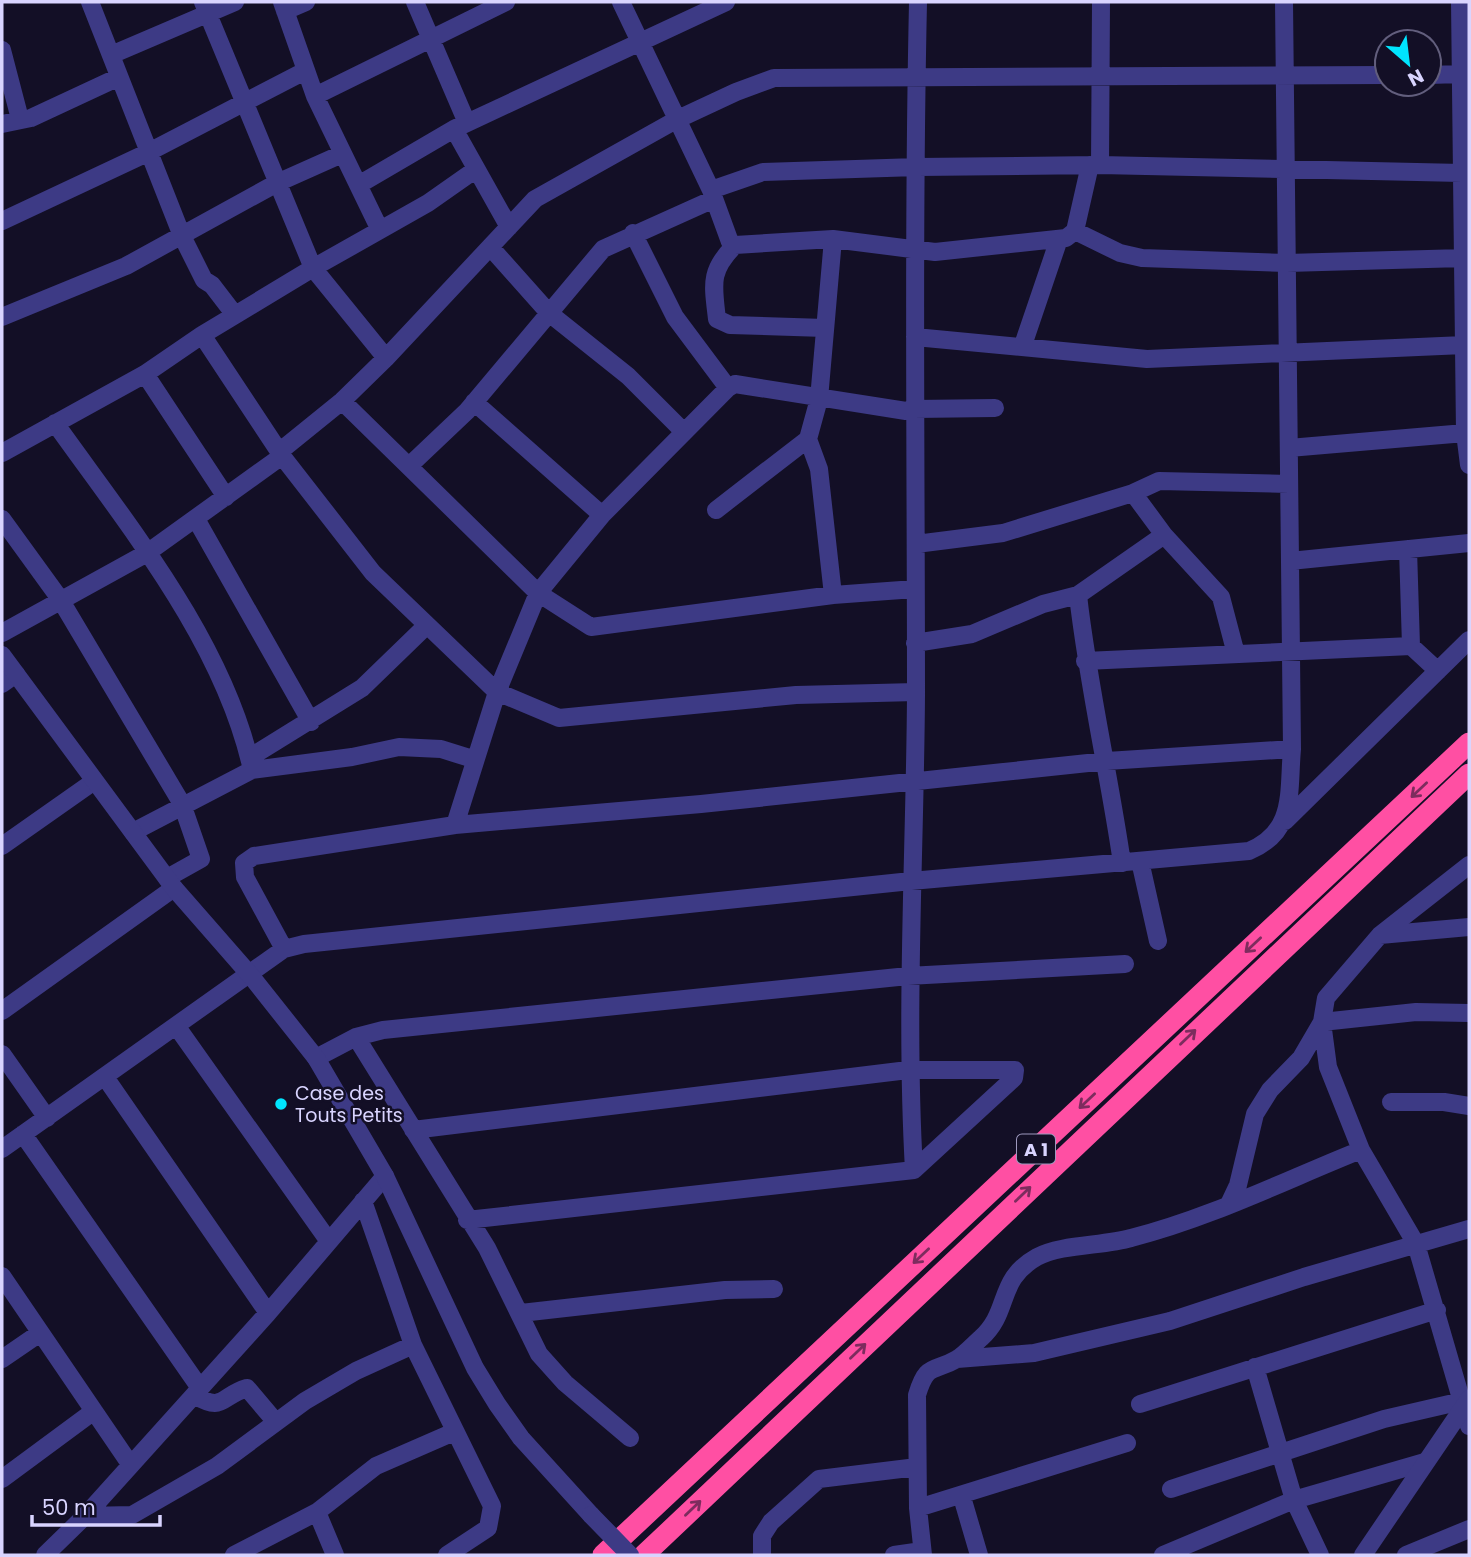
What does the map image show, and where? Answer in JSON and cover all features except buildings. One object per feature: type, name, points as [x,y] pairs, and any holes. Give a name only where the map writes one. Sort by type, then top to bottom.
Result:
[{"type":"highway","name":"A 1","points":[[603,1555],[1469,743]]},
{"type":"highway","name":"A 1","points":[[644,1555],[1469,774]]},
{"type":"street","points":[[90,2],[147,153],[182,236],[204,280],[212,285],[235,315]]},
{"type":"street","points":[[111,55],[205,8],[235,2]]},
{"type":"street","points":[[306,2],[284,6],[314,96],[360,184],[379,228]]},
{"type":"street","points":[[415,2],[475,170],[509,227]]},
{"type":"street","points":[[314,96],[506,2]]},
{"type":"street","points":[[621,2],[712,194],[730,242],[735,245],[833,239],[935,252],[1067,236],[1142,258],[1287,263],[1463,258]]},
{"type":"street","points":[[360,184],[461,126],[726,2]]},
{"type":"street","points":[[914,1170],[908,1070],[908,976],[916,692],[914,408],[918,2]]},
{"type":"street","points":[[1023,345],[1095,165],[1101,76],[1101,2]]},
{"type":"street","points":[[1284,2],[1292,749],[1285,821]]},
{"type":"street","points":[[1463,3],[1461,74],[1465,433],[1469,465]]},
{"type":"street","points":[[205,8],[313,268],[386,358]]},
{"type":"street","points":[[2,50],[20,119]]},
{"type":"street","points":[[2,221],[147,153],[305,71]]},
{"type":"street","points":[[1443,75],[1461,74]]},
{"type":"street","points":[[2,633],[148,553],[280,454],[342,401],[386,358],[492,249],[536,199],[676,120],[736,92],[774,78],[1373,75]]},
{"type":"street","points":[[2,124],[31,118],[119,77]]},
{"type":"street","points":[[2,317],[126,266],[277,183],[342,154]]},
{"type":"street","points":[[409,466],[474,402],[603,249],[712,194],[763,172],[1095,165],[1462,173]]},
{"type":"street","points":[[2,453],[145,374],[235,315],[379,228],[428,203],[475,170]]},
{"type":"street","points":[[633,233],[664,298],[728,387]]},
{"type":"street","points":[[833,239],[819,398],[808,439],[819,469],[833,595]]},
{"type":"street","points":[[735,245],[718,263],[713,290],[717,318],[730,325],[825,328]]},
{"type":"street","points":[[492,249],[549,313],[628,376],[684,432]]},
{"type":"street","points":[[202,335],[280,454],[373,573],[497,692],[559,718],[796,695],[916,692]]},
{"type":"street","points":[[915,337],[1023,345],[1147,359],[1464,345]]},
{"type":"street","points":[[145,374],[226,497]]},
{"type":"street","points":[[455,825],[473,759],[538,593],[602,515],[728,387],[735,384],[906,411],[914,408],[995,408]]},
{"type":"street","points":[[342,401],[538,593],[591,627],[833,595],[915,589]]},
{"type":"street","points":[[474,402],[602,515]]},
{"type":"street","points":[[55,423],[148,553],[198,632],[218,673],[251,764]]},
{"type":"street","points":[[1289,447],[1465,433]]},
{"type":"street","points":[[716,510],[808,439]]},
{"type":"street","points":[[916,544],[1003,533],[1133,493],[1159,481],[1187,479],[1289,484]]},
{"type":"street","points":[[1133,493],[1164,535],[1221,597],[1236,654]]},
{"type":"street","points":[[2,519],[60,599],[182,804],[201,859],[2,1011]]},
{"type":"street","points":[[196,519],[311,722]]},
{"type":"street","points":[[915,643],[972,634],[1032,608],[1078,595],[1164,535]]},
{"type":"street","points":[[1290,561],[1469,544]]},
{"type":"street","points":[[1408,549],[1411,646]]},
{"type":"street","points":[[1078,595],[1085,661],[1107,761],[1122,863]]},
{"type":"street","points":[[133,832],[251,764],[362,688],[426,626]]},
{"type":"street","points":[[2,1149],[251,976],[284,949],[304,944],[911,881],[1248,851],[1273,836],[1285,821],[1469,640]]},
{"type":"street","points":[[1085,661],[1411,646],[1438,671]]},
{"type":"street","points":[[2,655],[9,679],[133,832],[170,883],[251,976],[316,1058],[385,1176],[462,1342],[491,1395],[521,1438],[630,1555]]},
{"type":"street","points":[[251,764],[352,757],[399,747],[441,749],[473,759]]},
{"type":"street","points":[[284,949],[242,868],[247,860],[254,856],[455,825],[1107,761],[1292,749]]},
{"type":"street","points":[[2,846],[93,782]]},
{"type":"street","points":[[1140,862],[1157,941]]},
{"type":"street","points":[[1469,865],[1380,935],[1326,998],[1322,1022],[1328,1067],[1361,1150],[1416,1244],[1465,1402],[1469,1426]]},
{"type":"street","points":[[1380,935],[1469,927]]},
{"type":"street","points":[[316,1058],[356,1037],[383,1030],[908,976],[1125,964]]},
{"type":"street","points":[[1322,1022],[1416,1012],[1469,1013]]},
{"type":"street","points":[[1230,1202],[1238,1185],[1255,1114],[1270,1090],[1300,1058],[1322,1022]]},
{"type":"street","points":[[177,1027],[328,1240]]},
{"type":"street","points":[[356,1037],[467,1220],[487,1248],[539,1354],[565,1383],[630,1438]]},
{"type":"street","points":[[2,1054],[47,1118]]},
{"type":"street","points":[[413,1130],[908,1070],[1015,1070],[1016,1074],[914,1170],[467,1220]]},
{"type":"street","points":[[105,1077],[268,1313]]},
{"type":"street","points":[[1391,1102],[1444,1102],[1469,1106]]},
{"type":"street","points":[[23,1135],[197,1392],[209,1405],[218,1405],[247,1388],[275,1421]]},
{"type":"street","points":[[957,1359],[998,1319],[1006,1287],[1020,1270],[1039,1256],[1130,1239],[1361,1150]]},
{"type":"street","points":[[45,1555],[85,1516],[268,1313],[385,1176]]},
{"type":"street","points":[[363,1201],[413,1345],[454,1432],[490,1499],[493,1514],[488,1528],[447,1555]]},
{"type":"street","points":[[894,1555],[923,1553],[918,1508],[917,1395],[922,1377],[936,1366],[957,1359],[1034,1353],[1170,1321],[1469,1229]]},
{"type":"street","points":[[2,1276],[130,1464]]},
{"type":"street","points":[[521,1313],[725,1290],[775,1289]]},
{"type":"street","points":[[1140,1404],[1437,1310]]},
{"type":"street","points":[[2,1359],[40,1333]]},
{"type":"street","points":[[85,1516],[132,1515],[217,1466],[275,1421],[356,1371],[413,1345]]},
{"type":"street","points":[[1255,1367],[1282,1451],[1294,1500],[1320,1555]]},
{"type":"street","points":[[1171,1489],[1384,1419],[1465,1402]]},
{"type":"street","points":[[1363,1555],[1465,1402]]},
{"type":"street","points":[[2,1479],[94,1411]]},
{"type":"street","points":[[234,1555],[317,1512],[376,1466],[454,1432]]},
{"type":"street","points":[[918,1508],[962,1497],[1127,1443]]},
{"type":"street","points":[[1163,1555],[1294,1500],[1425,1462]]},
{"type":"street","points":[[762,1555],[762,1536],[771,1522],[819,1479],[917,1467]]},
{"type":"street","points":[[962,1497],[979,1555]]},
{"type":"street","points":[[317,1512],[335,1555]]},
{"type":"street","points":[[1406,1555],[1469,1529]]},
{"type":"place","name":"Case des Touts Petits","points":[[281,1104]]}]
